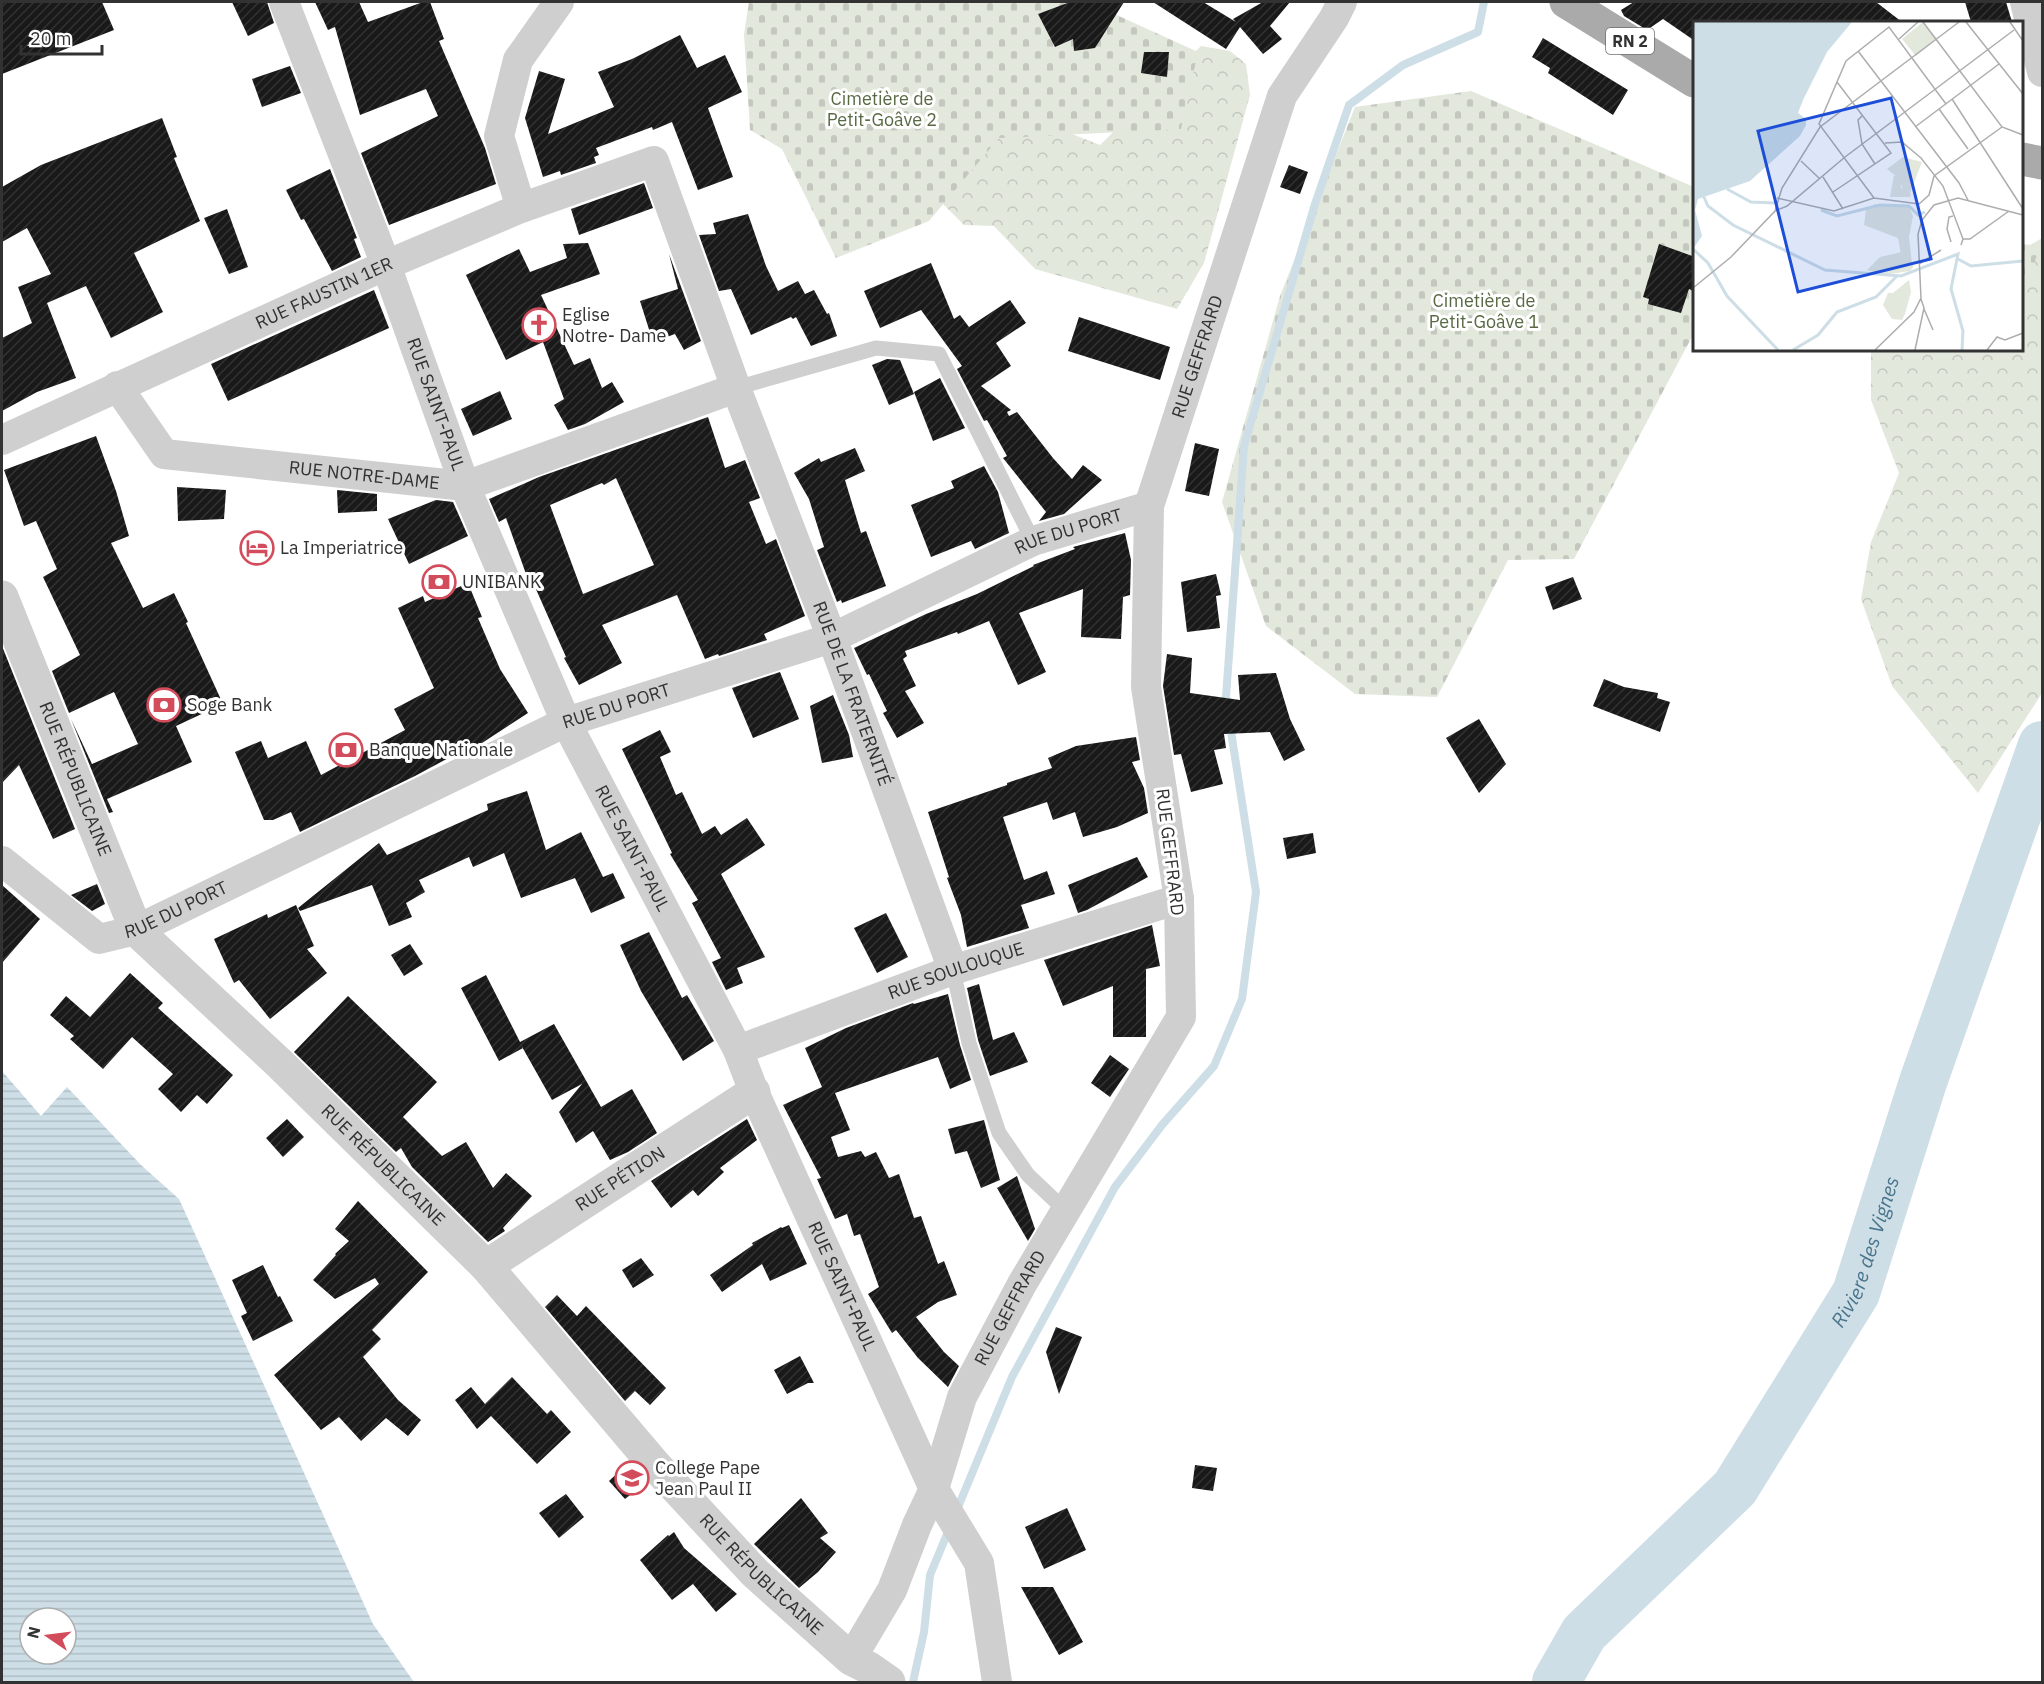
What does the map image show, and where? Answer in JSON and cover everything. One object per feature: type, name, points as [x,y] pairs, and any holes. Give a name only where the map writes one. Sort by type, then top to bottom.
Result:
[{"type":"main road","name":"RN 2","points":[[1566,2],[1693,80]]},
{"type":"main road","points":[[2023,159],[2043,163]]},
{"type":"street","name":"RUE SAINT-PAUL","points":[[284,2],[386,265],[465,486],[566,722],[738,1050],[754,1092],[934,1489],[979,1563],[997,1683]]},
{"type":"street","points":[[521,208],[499,136],[518,60],[559,2]]},
{"type":"street","name":"RUE GEFFRARD","points":[[870,1670],[892,1590],[934,1489],[962,1397],[1022,1284],[1181,1017],[1179,898],[1146,687],[1149,506],[1282,96],[1334,18],[1342,2]]},
{"type":"street","points":[[2025,2],[2043,72]]},
{"type":"street","name":"RUE FAUSTIN 1ER","points":[[2,440],[386,265],[521,208],[654,161]]},
{"type":"street","name":"RUE DE LA FRATERNITÉ","points":[[654,161],[953,970]]},
{"type":"street","name":"RUE NOTRE-DAME","points":[[117,386],[164,454],[465,486],[736,388]]},
{"type":"street","name":"RUE DU PORT","points":[[2,861],[99,939],[136,930],[566,722],[832,638],[1033,541],[1149,506]]},
{"type":"street","name":"RUE RÉPUBLICAINE","points":[[2,597],[136,930],[287,1070],[486,1266],[654,1464],[755,1573],[870,1670]]},
{"type":"street","name":"RUE SOULOUQUE","points":[[738,1050],[953,970],[1179,898]]},
{"type":"street","name":"RUE PÉTION","points":[[486,1266],[754,1092]]},
{"type":"lane","points":[[736,388],[876,348],[939,354],[1033,541]]},
{"type":"lane","name":"RUE DE LA FRATERNITÉ","points":[[953,970],[969,1043],[999,1133],[1028,1175],[1066,1211]]},
{"type":"green space","name":"Cimetière de Petit-Goâve 2","points":[[749,2],[1088,2],[1198,52],[1181,129],[999,138],[929,221],[836,258],[782,149],[750,130],[744,34]]},
{"type":"green space","points":[[1201,46],[1230,51],[1246,64],[1250,95],[1204,263],[1177,309],[1035,269],[994,226],[964,225],[930,191],[998,105],[1100,145]]},
{"type":"green space","name":"Cimetière de Petit-Goâve 1","points":[[1471,91],[1693,187],[1693,335],[1574,559],[1508,560],[1437,697],[1355,694],[1266,626],[1222,502],[1280,296],[1355,107]]},
{"type":"green space","points":[[2042,238],[2042,693],[1978,793],[1892,686],[1861,599],[1871,542],[1899,473],[1871,400],[1871,351],[2023,351],[2023,249]]},
{"type":"green space","points":[[2023,244],[2041,246],[2023,289]]},
{"type":"shaded area","points":[[2,1071],[41,1116],[67,1087],[141,1165],[179,1199],[373,1624],[414,1682],[2,1682]]},
{"type":"building","points":[[2,2],[102,2],[114,30],[2,74]]},
{"type":"building","points":[[232,2],[267,2],[274,23],[248,36]]},
{"type":"building","points":[[315,2],[359,2],[368,22],[423,2],[430,2],[444,39],[439,41],[485,148],[496,184],[389,225],[361,153],[438,116],[426,89],[360,115],[335,27],[328,30]]},
{"type":"building","points":[[1070,2],[1124,2],[1095,48],[1074,51],[1073,39],[1055,47],[1038,14]]},
{"type":"building","points":[[1153,2],[1203,2],[1236,22],[1233,19],[1263,2],[1290,2],[1270,26],[1282,39],[1263,54],[1240,27],[1226,49]]},
{"type":"building","points":[[1634,2],[1876,2],[1901,21],[1693,21],[1693,40],[1663,19],[1647,30],[1624,16],[1621,10]]},
{"type":"building","points":[[1965,2],[2006,2],[2012,21],[1971,21]]},
{"type":"building","points":[[680,35],[697,68],[725,55],[742,92],[708,108],[733,177],[698,190],[672,122],[596,148],[599,155],[594,157],[596,163],[561,175],[560,171],[543,177],[525,118],[539,71],[565,79],[548,134],[614,107],[598,72],[632,59]]},
{"type":"building","points":[[1543,38],[1628,90],[1613,115],[1548,73],[1550,68],[1532,57]]},
{"type":"building","points":[[1144,52],[1169,52],[1167,77],[1141,73]]},
{"type":"building","points":[[290,66],[301,93],[262,107],[252,79]]},
{"type":"building","points":[[162,118],[177,157],[174,158],[200,221],[134,253],[163,312],[111,338],[86,286],[47,303],[76,378],[37,392],[2,411],[2,338],[32,323],[18,287],[51,274],[27,228],[2,242],[2,187],[41,165]]},
{"type":"building","points":[[1289,165],[1308,172],[1300,194],[1280,187]]},
{"type":"building","points":[[330,169],[357,238],[354,239],[361,257],[332,271],[286,190]]},
{"type":"building","points":[[644,183],[653,208],[579,235],[571,209]]},
{"type":"building","points":[[227,209],[248,267],[229,274],[204,218]]},
{"type":"building","points":[[748,214],[766,266],[778,291],[798,281],[805,294],[814,290],[827,314],[829,313],[837,336],[811,346],[796,317],[793,319],[791,317],[751,335],[731,289],[719,291],[699,235],[716,234],[713,223]]},
{"type":"building","points":[[588,243],[600,274],[541,295],[574,365],[590,358],[602,388],[612,382],[624,402],[585,424],[568,430],[554,405],[564,399],[543,342],[506,360],[466,275],[519,249],[530,272],[567,258],[563,244]]},
{"type":"building","points":[[1659,244],[1693,256],[1693,291],[1689,289],[1681,313],[1648,304],[1649,299],[1643,297]]},
{"type":"building","points":[[669,254],[701,341],[684,350],[675,334],[653,342],[640,301],[678,289]]},
{"type":"building","points":[[931,263],[954,319],[960,315],[969,327],[1010,300],[1026,323],[996,343],[1011,366],[981,386],[1011,410],[1007,412],[1009,416],[1017,412],[1072,479],[1083,465],[1102,480],[1064,514],[1039,521],[1046,512],[1003,458],[1007,456],[987,420],[984,421],[957,369],[962,366],[921,310],[880,328],[864,291]]},
{"type":"building","points":[[374,290],[389,328],[228,401],[211,364]]},
{"type":"building","points":[[1079,317],[1170,347],[1160,380],[1068,351]]},
{"type":"building","points":[[887,359],[900,360],[914,394],[889,405],[872,365]]},
{"type":"building","points":[[940,378],[965,428],[933,441],[914,392]]},
{"type":"building","points":[[500,391],[512,419],[473,436],[461,409]]},
{"type":"building","points":[[708,417],[725,468],[745,460],[760,498],[749,502],[766,544],[776,539],[805,616],[764,634],[767,640],[705,659],[677,595],[602,625],[622,663],[579,685],[564,658],[566,657],[535,587],[531,588],[506,518],[499,522],[489,499],[539,477]],"holes":[[[616,478],[654,565],[583,594],[550,505],[602,483],[604,485]]]},
{"type":"building","points":[[96,436],[129,536],[111,543],[143,608],[174,593],[223,704],[176,726],[192,762],[107,799],[113,812],[109,813],[71,719],[92,764],[138,744],[114,692],[69,713],[52,671],[80,655],[43,577],[57,569],[36,521],[24,526],[4,470]]},
{"type":"building","points":[[1195,443],[1219,449],[1209,496],[1185,491]]},
{"type":"building","points":[[855,448],[865,471],[845,480],[861,533],[866,531],[886,586],[842,603],[841,600],[837,602],[817,550],[824,547],[809,499],[794,473],[819,458],[821,462]]},
{"type":"building","points":[[984,466],[998,492],[1009,533],[975,549],[971,541],[931,557],[911,505],[954,488],[951,481]]},
{"type":"building","points":[[177,487],[226,490],[224,519],[178,521]]},
{"type":"building","points":[[337,490],[377,494],[377,511],[338,513]]},
{"type":"building","points":[[436,500],[453,502],[468,536],[409,564],[388,519]]},
{"type":"building","points":[[1125,533],[1131,560],[1130,595],[1123,597],[1121,639],[1081,637],[1083,589],[1019,613],[1046,672],[1018,685],[989,621],[958,634],[957,632],[905,651],[907,656],[903,659],[916,686],[905,691],[924,723],[897,738],[883,713],[887,711],[854,648],[926,614],[977,594],[1033,565],[1075,549],[1073,547]]},
{"type":"building","points":[[1216,574],[1221,595],[1216,596],[1220,628],[1187,632],[1181,582]]},
{"type":"building","points":[[1573,577],[1582,599],[1553,610],[1545,587]]},
{"type":"building","points":[[468,583],[482,617],[478,618],[500,669],[528,713],[482,743],[468,750],[467,748],[300,832],[291,812],[273,820],[264,820],[235,752],[261,741],[268,758],[306,741],[321,775],[405,730],[394,709],[434,688],[398,608],[423,596],[425,602]]},
{"type":"building","points":[[2,646],[75,829],[53,839],[19,765],[2,783]]},
{"type":"building","points":[[1167,654],[1192,658],[1190,693],[1240,700],[1238,675],[1276,673],[1290,719],[1305,750],[1284,761],[1270,732],[1224,734],[1226,748],[1214,750],[1223,784],[1191,792],[1181,754],[1174,755],[1163,686]]},
{"type":"building","points":[[780,672],[799,719],[753,738],[732,688]]},
{"type":"building","points":[[1604,679],[1624,687],[1658,693],[1657,698],[1670,702],[1660,732],[1593,706]]},
{"type":"building","points":[[833,695],[849,735],[853,757],[822,763],[810,706]]},
{"type":"building","points":[[1479,719],[1506,764],[1479,793],[1446,738]]},
{"type":"building","points":[[660,730],[671,752],[660,757],[676,795],[682,792],[702,834],[715,826],[721,835],[747,818],[765,845],[721,874],[765,957],[737,968],[743,983],[726,990],[712,962],[721,958],[692,903],[698,900],[670,854],[672,853],[622,749]]},
{"type":"building","points":[[1136,737],[1140,760],[1132,762],[1144,788],[1148,813],[1117,827],[1083,837],[1075,812],[1053,820],[1047,802],[1003,817],[1024,880],[1047,871],[1055,894],[1021,905],[1029,928],[967,947],[961,915],[947,878],[949,877],[928,812],[1052,768],[1048,758],[1076,746]]},
{"type":"building","points":[[527,791],[546,850],[581,832],[603,877],[613,873],[625,898],[591,913],[575,878],[521,898],[504,853],[473,867],[469,857],[419,880],[425,892],[406,903],[412,917],[389,926],[372,885],[300,911],[298,908],[379,843],[387,855],[488,810],[487,804]]},
{"type":"building","points":[[1313,833],[1316,853],[1287,859],[1283,838]]},
{"type":"building","points":[[1137,857],[1148,877],[1078,913],[1068,885]]},
{"type":"building","points":[[97,884],[105,904],[92,911],[71,895]]},
{"type":"building","points":[[2,885],[40,919],[2,963]]},
{"type":"building","points":[[296,905],[314,946],[307,949],[327,973],[270,1019],[239,980],[234,983],[214,939],[267,914],[268,918]]},
{"type":"building","points":[[886,913],[908,957],[877,973],[854,928]]},
{"type":"building","points":[[1152,925],[1160,966],[1146,969],[1146,1037],[1113,1037],[1113,986],[1063,1006],[1044,960]]},
{"type":"building","points":[[649,932],[682,998],[687,995],[714,1041],[683,1061],[641,991],[620,945]]},
{"type":"building","points":[[410,944],[423,964],[404,976],[391,955]]},
{"type":"building","points":[[130,973],[163,1003],[158,1008],[233,1075],[207,1104],[197,1095],[181,1112],[158,1089],[173,1074],[132,1037],[103,1069],[70,1039],[74,1036],[50,1015],[66,996],[90,1017]]},
{"type":"building","points":[[486,975],[520,1042],[554,1024],[601,1107],[632,1089],[657,1133],[628,1152],[610,1160],[593,1131],[576,1143],[559,1112],[582,1084],[552,1100],[523,1048],[499,1061],[461,988]]},
{"type":"building","points":[[979,984],[993,1040],[1014,1032],[1028,1062],[990,1076],[978,1040],[967,988]]},
{"type":"building","points":[[948,994],[971,1080],[950,1089],[938,1057],[835,1093],[850,1130],[831,1137],[838,1157],[861,1151],[865,1157],[876,1152],[889,1178],[899,1174],[914,1218],[921,1216],[938,1264],[944,1261],[957,1295],[938,1302],[916,1317],[944,1352],[959,1366],[948,1387],[918,1358],[896,1330],[892,1333],[868,1294],[879,1287],[860,1234],[854,1236],[847,1214],[835,1219],[817,1179],[821,1178],[783,1105],[822,1087],[805,1048],[846,1028],[913,1003]]},
{"type":"building","points":[[348,996],[437,1082],[403,1117],[442,1156],[466,1142],[493,1188],[506,1173],[532,1196],[503,1228],[505,1231],[488,1242],[412,1167],[401,1148],[396,1152],[294,1052]]},
{"type":"building","points":[[1110,1055],[1129,1069],[1110,1097],[1091,1083]]},
{"type":"building","points":[[287,1119],[304,1137],[283,1157],[266,1138]]},
{"type":"building","points":[[747,1119],[757,1140],[720,1168],[724,1172],[698,1196],[693,1190],[671,1208],[651,1181]]},
{"type":"building","points":[[984,1120],[1000,1180],[981,1188],[967,1151],[955,1154],[948,1129]]},
{"type":"building","points":[[1017,1176],[1035,1229],[1028,1241],[997,1188]]},
{"type":"building","points":[[358,1201],[428,1272],[372,1330],[381,1339],[363,1357],[398,1400],[421,1420],[408,1436],[386,1418],[361,1441],[339,1417],[321,1430],[274,1375],[379,1284],[375,1278],[335,1299],[313,1280],[349,1241],[335,1229]]},
{"type":"building","points":[[789,1225],[807,1264],[770,1281],[762,1264],[722,1292],[710,1275],[753,1245],[752,1243]]},
{"type":"building","points":[[641,1258],[654,1275],[633,1288],[622,1270]]},
{"type":"building","points":[[263,1265],[278,1297],[280,1296],[293,1321],[253,1341],[241,1316],[247,1313],[232,1280]]},
{"type":"building","points":[[557,1295],[577,1316],[586,1306],[666,1388],[650,1405],[635,1391],[625,1401],[545,1307]]},
{"type":"building","points":[[1056,1327],[1082,1337],[1059,1394],[1046,1352]]},
{"type":"building","points":[[800,1356],[814,1383],[808,1383],[787,1394],[774,1370]]},
{"type":"building","points":[[512,1377],[547,1414],[551,1410],[571,1432],[537,1464],[491,1416],[477,1429],[455,1400],[471,1387],[485,1404]]},
{"type":"building","points":[[1195,1465],[1217,1468],[1213,1491],[1192,1488]]},
{"type":"building","points":[[624,1467],[642,1486],[625,1499],[609,1481]]},
{"type":"building","points":[[566,1494],[584,1517],[559,1538],[539,1513]]},
{"type":"building","points":[[801,1498],[828,1533],[820,1538],[836,1552],[799,1588],[754,1544]]},
{"type":"building","points":[[1067,1508],[1086,1550],[1044,1569],[1025,1527]]},
{"type":"building","points":[[674,1532],[684,1548],[737,1594],[716,1612],[693,1584],[672,1600],[640,1560]]},
{"type":"building","points":[[1021,1587],[1053,1587],[1083,1642],[1059,1655]]},
{"type":"waterway","points":[[1228,709],[1226,697],[1244,446],[1315,204],[1349,105],[1403,65],[1478,32],[1484,2]]},
{"type":"waterway","points":[[956,1512],[1012,1377],[1115,1187],[1162,1125],[1214,1066],[1242,999],[1256,892],[1230,725]]},
{"type":"waterway","name":"Riviere des Vignes","points":[[1556,1682],[1584,1633],[1735,1488],[1856,1293],[1923,1082],[2042,745]]},
{"type":"waterway","points":[[913,1682],[924,1632],[930,1575],[950,1527]]},
{"type":"place","name":"Eglise Notre- Dame","points":[[539,325]]},
{"type":"place","name":"La Imperiatrice","points":[[257,548]]},
{"type":"place","name":"UNIBANK","points":[[439,582]]},
{"type":"place","name":"Soge Bank","points":[[164,705]]},
{"type":"place","name":"Banque Nationale","points":[[346,750]]},
{"type":"place","name":"College Pape Jean Paul II","points":[[632,1478]]}]
